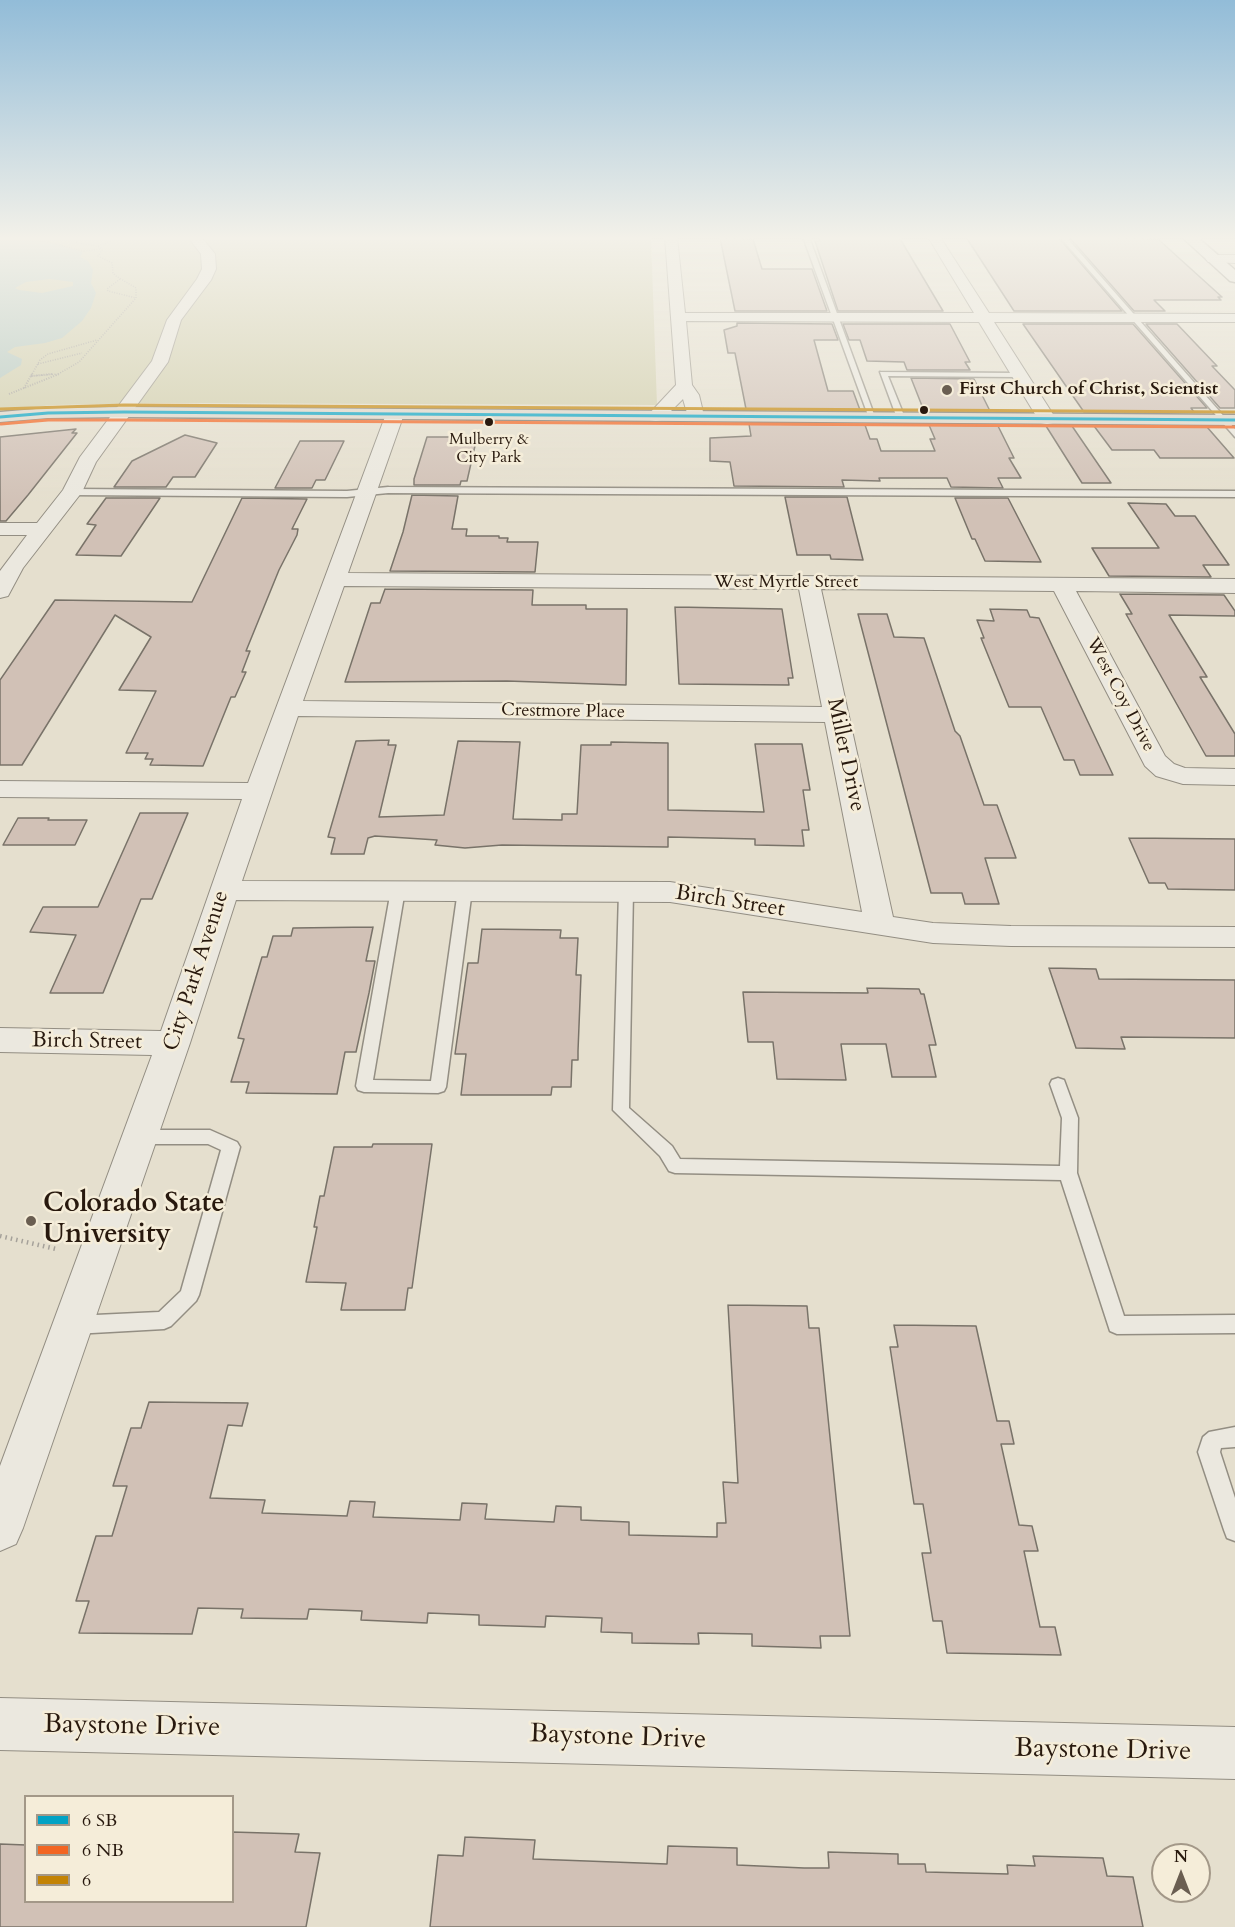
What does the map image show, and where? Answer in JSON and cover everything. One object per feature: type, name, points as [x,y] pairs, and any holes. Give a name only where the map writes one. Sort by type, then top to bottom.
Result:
[{"type":"main road","points":[[0,417],[124,412],[1047,419],[1231,425]]},
{"type":"street","points":[[0,591],[13,566],[72,492],[87,461],[160,362],[172,327]]},
{"type":"street","points":[[680,327],[684,385],[691,395],[695,416]]},
{"type":"street","points":[[989,327],[1047,419]]},
{"type":"street","points":[[656,416],[678,395],[684,385]]},
{"type":"street","name":"City Park Avenue","points":[[0,1528],[173,1043],[258,791],[395,414]]},
{"type":"street","points":[[0,529],[43,529]]},
{"type":"street","name":"West Myrtle Street","points":[[336,579],[1235,586]]},
{"type":"street","name":"Miller Drive","points":[[808,583],[880,926]]},
{"type":"street","name":"West Coy Drive","points":[[1062,585],[1154,760],[1165,770],[1183,776],[1235,777]]},
{"type":"street","name":"Crestmore Place","points":[[289,708],[837,715]]},
{"type":"street","points":[[0,789],[258,791]]},
{"type":"street","name":"Birch Street","points":[[224,890],[670,892],[933,933],[1011,936],[1235,937]]},
{"type":"street","name":"Birch Street","points":[[0,1041],[173,1043]]},
{"type":"street","name":"Baystone Drive","points":[[0,1724],[1235,1753]]},
{"type":"lane","points":[[839,327],[873,418]]},
{"type":"lane","points":[[1142,327],[1231,425]]},
{"type":"lane","points":[[901,418],[883,374],[1018,375]]},
{"type":"lane","points":[[72,492],[347,494],[388,490],[1235,494]]},
{"type":"lane","points":[[398,890],[364,1086],[438,1087],[465,890]]},
{"type":"lane","points":[[626,891],[621,1110],[666,1151],[675,1166],[1068,1173]]},
{"type":"lane","points":[[1059,1084],[1070,1119],[1068,1173],[1117,1325],[1235,1324]]},
{"type":"lane","points":[[72,1325],[164,1320],[189,1295],[231,1147],[210,1137],[140,1137]]},
{"type":"lane","points":[[1235,1437],[1216,1439],[1210,1444],[1209,1452],[1235,1530]]},
{"type":"path","points":[[8,395],[72,368],[89,353],[110,327]]},
{"type":"path","points":[[24,388],[38,364],[48,354],[98,340]]},
{"type":"path","points":[[63,349],[89,353]]},
{"type":"path","points":[[38,364],[82,353]]},
{"type":"path","points":[[31,376],[60,374]]},
{"type":"path","points":[[0,1236],[57,1249]]},
{"type":"shaded area","points":[[0,327],[654,327],[657,405],[162,403],[53,405],[0,410]]},
{"type":"water","points":[[0,327],[75,327],[62,338],[15,347],[7,352],[22,359],[21,365],[0,378]]},
{"type":"building","points":[[734,327],[833,327],[838,340],[814,340],[828,391],[853,391],[860,410],[746,409],[735,353],[728,353],[724,330]]},
{"type":"building","points":[[844,327],[952,327],[970,362],[965,362],[970,370],[907,370],[904,362],[867,361],[860,340],[849,340]]},
{"type":"building","points":[[1025,327],[1136,327],[1207,408],[1191,408],[1194,412],[1084,412]]},
{"type":"building","points":[[1149,327],[1180,327],[1217,366],[1212,366],[1235,390],[1235,408],[1220,408]]},
{"type":"building","points":[[911,378],[974,379],[990,411],[924,411]]},
{"type":"building","points":[[749,424],[865,425],[870,439],[877,439],[881,451],[935,451],[930,439],[935,439],[929,425],[998,426],[1014,458],[1009,458],[1021,478],[998,478],[1003,488],[951,487],[947,478],[842,480],[844,487],[734,486],[730,462],[710,461],[710,438],[751,436]]},
{"type":"building","points":[[1046,426],[1072,426],[1111,483],[1082,483]]},
{"type":"building","points":[[1094,426],[1207,427],[1234,458],[1160,458],[1154,450],[1112,450]]},
{"type":"building","points":[[76,429],[72,433],[77,433],[28,495],[6,521],[0,521],[0,437]]},
{"type":"building","points":[[185,435],[217,443],[195,477],[173,477],[166,487],[114,487],[132,461]]},
{"type":"building","points":[[427,437],[477,437],[467,481],[461,481],[460,485],[414,485]]},
{"type":"building","points":[[300,441],[344,441],[325,480],[316,480],[312,488],[275,488]]},
{"type":"building","points":[[412,495],[458,496],[452,529],[467,529],[466,536],[499,536],[499,538],[508,538],[507,542],[538,542],[535,572],[390,571]]},
{"type":"building","points":[[785,497],[847,497],[863,560],[831,559],[830,555],[797,555]]},
{"type":"building","points":[[106,498],[160,498],[121,556],[76,555],[96,525],[87,524]]},
{"type":"building","points":[[242,498],[307,499],[292,529],[298,529],[297,535],[279,570],[246,651],[250,651],[242,672],[246,672],[235,697],[231,697],[203,766],[150,765],[153,759],[145,759],[148,753],[126,753],[156,691],[119,690],[151,637],[115,615],[22,765],[0,765],[0,680],[55,600],[192,602]]},
{"type":"building","points":[[955,498],[1008,498],[1041,562],[985,561],[975,539],[972,539]]},
{"type":"building","points":[[1128,503],[1166,504],[1175,516],[1195,516],[1229,565],[1203,565],[1211,577],[1109,576],[1092,548],[1159,548]]},
{"type":"building","points":[[385,589],[533,590],[532,605],[586,605],[586,609],[627,609],[626,685],[507,681],[345,682],[371,603],[380,603]]},
{"type":"building","points":[[1120,594],[1224,595],[1235,611],[1235,616],[1169,615],[1207,677],[1200,677],[1235,734],[1235,756],[1206,756],[1126,614],[1132,614]]},
{"type":"building","points":[[675,607],[782,609],[793,678],[788,678],[789,685],[679,684]]},
{"type":"building","points":[[990,609],[1027,610],[1030,617],[1039,618],[1113,775],[1080,775],[1074,760],[1064,760],[1041,707],[1009,707],[981,638],[984,638],[977,620],[994,621]]},
{"type":"building","points":[[858,614],[887,614],[894,637],[924,638],[955,731],[960,736],[984,805],[997,805],[1016,858],[985,858],[999,904],[965,904],[962,893],[931,893]]},
{"type":"building","points":[[389,740],[388,745],[396,745],[379,817],[444,815],[458,741],[520,742],[513,819],[562,820],[562,814],[577,814],[581,745],[611,745],[611,742],[668,743],[668,810],[764,812],[755,744],[802,744],[810,790],[803,790],[809,830],[802,830],[804,846],[755,845],[755,839],[668,837],[668,847],[502,845],[465,848],[435,845],[437,840],[375,836],[368,838],[364,854],[331,854],[335,838],[328,837],[356,741]]},
{"type":"building","points":[[140,813],[188,813],[152,899],[141,899],[103,993],[50,993],[76,935],[30,932],[43,907],[98,907]]},
{"type":"building","points":[[18,818],[87,820],[75,845],[3,845]]},
{"type":"building","points":[[1129,838],[1235,839],[1235,890],[1168,889],[1165,883],[1149,883]]},
{"type":"building","points":[[373,927],[366,961],[375,961],[369,993],[356,1052],[345,1052],[337,1094],[246,1093],[249,1082],[231,1082],[244,1039],[238,1038],[262,957],[267,957],[273,936],[291,936],[293,928]]},
{"type":"building","points":[[482,929],[561,930],[560,938],[578,938],[576,975],[581,975],[578,1060],[572,1060],[571,1087],[552,1087],[551,1095],[461,1095],[466,1054],[455,1054],[468,963],[478,963]]},
{"type":"building","points":[[1049,968],[1096,969],[1099,979],[1235,980],[1235,1038],[1121,1037],[1125,1049],[1076,1048]]},
{"type":"building","points":[[867,988],[919,989],[921,994],[924,994],[936,1045],[929,1045],[936,1077],[892,1077],[886,1044],[841,1044],[846,1080],[777,1079],[773,1042],[748,1042],[743,992],[868,993]]},
{"type":"building","points":[[373,1144],[432,1144],[412,1288],[408,1288],[405,1310],[341,1310],[346,1283],[306,1282],[317,1227],[314,1227],[320,1196],[324,1196],[334,1147],[372,1147]]},
{"type":"building","points":[[728,1305],[807,1306],[809,1328],[819,1328],[850,1636],[820,1636],[821,1648],[752,1646],[752,1634],[698,1633],[699,1644],[632,1643],[632,1633],[601,1632],[602,1618],[546,1616],[545,1627],[479,1625],[479,1615],[428,1613],[427,1623],[361,1620],[362,1611],[309,1609],[307,1619],[241,1618],[243,1609],[198,1608],[192,1634],[79,1633],[89,1601],[76,1601],[96,1536],[112,1536],[127,1486],[113,1486],[131,1428],[141,1428],[149,1402],[248,1403],[242,1426],[228,1425],[210,1498],[265,1500],[262,1513],[347,1516],[350,1501],[375,1502],[373,1517],[460,1520],[462,1503],[487,1504],[485,1519],[554,1522],[556,1506],[581,1507],[581,1520],[629,1522],[629,1535],[717,1537],[717,1523],[726,1523],[723,1482],[738,1483]]},
{"type":"building","points":[[894,1325],[976,1326],[997,1421],[1009,1421],[1014,1444],[1001,1444],[1019,1525],[1032,1526],[1038,1551],[1024,1551],[1040,1627],[1055,1627],[1061,1655],[947,1653],[942,1621],[933,1621],[922,1553],[931,1553],[923,1504],[914,1504],[890,1347],[898,1347]]},
{"type":"building","points":[[234,1832],[299,1834],[295,1852],[320,1853],[306,1927],[0,1927],[0,1844],[24,1845],[24,1903],[234,1903]]},
{"type":"building","points":[[465,1837],[535,1840],[533,1859],[667,1864],[668,1846],[737,1848],[737,1865],[804,1868],[829,1868],[828,1852],[898,1854],[898,1864],[925,1864],[926,1872],[1008,1874],[1007,1865],[1035,1866],[1033,1856],[1103,1858],[1107,1876],[1133,1877],[1143,1927],[430,1927],[438,1855],[463,1856]]},
{"type":"transit line","name":"6","points":[[0,409],[124,405],[1235,412]]},
{"type":"transit line","points":[[0,417],[48,413],[124,412],[1235,420]]},
{"type":"transit line","points":[[1,424],[48,420],[124,420],[1235,427]]},
{"type":"place","name":"First Church of Christ, Scientist","points":[[947,390]]},
{"type":"place","name":"Mulberry & City Park","points":[[489,422]]},
{"type":"place","name":"Colorado State University","points":[[31,1221]]}]
